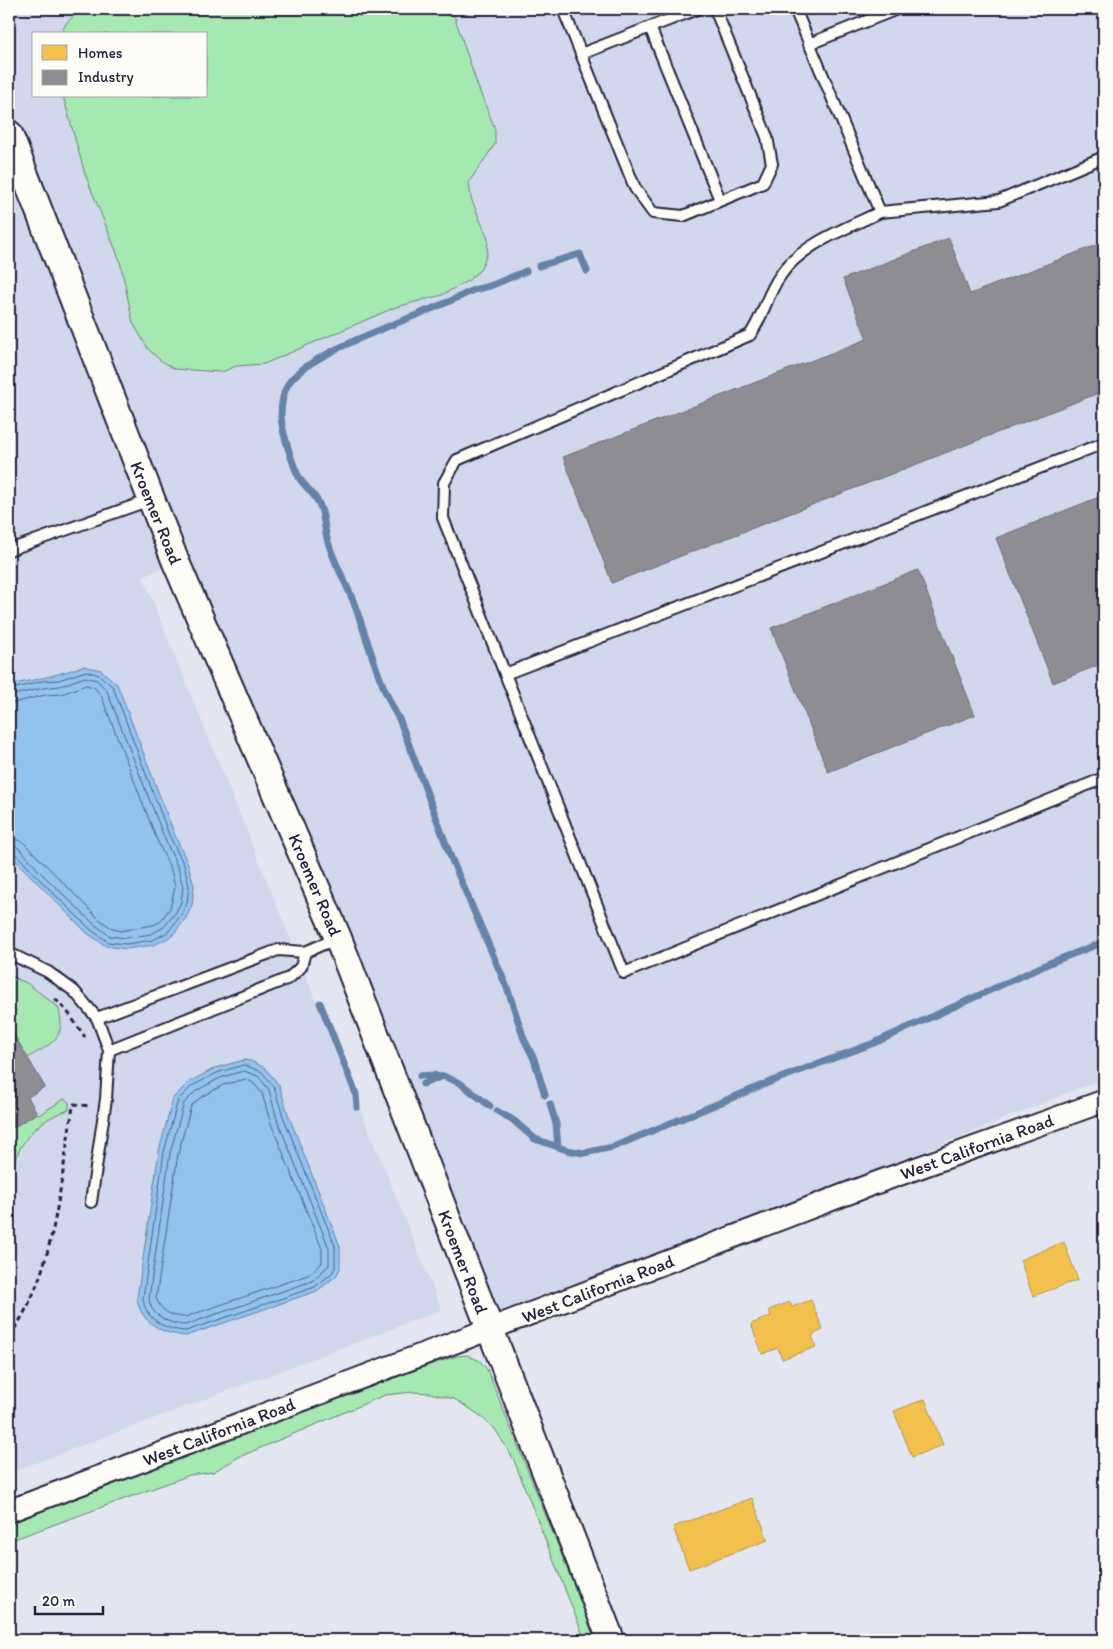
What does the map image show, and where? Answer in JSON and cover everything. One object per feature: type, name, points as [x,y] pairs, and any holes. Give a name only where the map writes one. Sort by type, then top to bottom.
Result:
[{"type":"street","name":"Kroemer Road","points":[[9,134],[150,500],[338,938],[611,1640]]},
{"type":"street","name":"West California Road","points":[[9,1511],[870,1185],[1104,1101]]},
{"type":"lane","points":[[563,9],[634,188],[653,213],[683,216],[763,183],[772,164],[767,137],[715,9]]},
{"type":"lane","points":[[581,54],[697,9]]},
{"type":"lane","points":[[795,9],[880,212]]},
{"type":"lane","points":[[810,44],[897,9]]},
{"type":"lane","points":[[650,27],[720,200]]},
{"type":"lane","points":[[1104,157],[999,201],[880,212],[805,250],[788,264],[778,278],[758,324],[750,335],[457,460],[444,483],[443,518],[624,974],[1104,778]]},
{"type":"lane","points":[[505,674],[1104,443]]},
{"type":"lane","points":[[9,550],[150,500]]},
{"type":"lane","points":[[97,1018],[278,950],[305,952],[338,938]]},
{"type":"lane","points":[[109,1050],[289,978],[301,967],[305,952]]},
{"type":"lane","points":[[9,953],[48,972],[74,991],[97,1018],[109,1050],[106,1099],[91,1202]]},
{"type":"path","points":[[53,998],[75,1022],[87,1043]]},
{"type":"path","points":[[9,1336],[29,1307],[42,1273],[74,1104],[92,1106],[95,1104]]},
{"type":"shaded area","points":[[9,9],[1104,9],[1104,1078],[490,1330],[174,561],[143,577],[442,1310],[9,1473]]},
{"type":"green space","points":[[85,9],[452,9],[478,87],[495,129],[495,144],[469,182],[471,198],[488,239],[487,254],[481,269],[469,280],[442,295],[396,307],[264,364],[236,366],[222,372],[175,369],[160,360],[148,349],[133,323],[120,261],[85,174],[64,98],[208,98],[208,32],[62,32],[70,19]]},
{"type":"green space","points":[[9,976],[27,983],[58,1007],[61,1018],[59,1033],[55,1039],[27,1058],[9,1026]]},
{"type":"green space","points":[[64,1099],[69,1102],[69,1110],[45,1121],[35,1129],[20,1149],[11,1173],[9,1186],[9,1130],[37,1113],[39,1115]]},
{"type":"green space","points":[[467,1355],[480,1361],[487,1369],[596,1640],[585,1640],[513,1458],[495,1429],[478,1414],[454,1399],[430,1393],[413,1392],[385,1395],[239,1457],[213,1472],[190,1475],[9,1541],[9,1524],[432,1364],[457,1356]]},
{"type":"water","points":[[83,666],[101,670],[117,684],[174,833],[188,864],[194,886],[192,905],[186,918],[172,936],[154,945],[126,949],[106,946],[87,933],[9,854],[9,685],[56,675]]},
{"type":"water","points":[[244,1060],[251,1061],[265,1068],[279,1085],[288,1114],[340,1246],[340,1269],[336,1276],[317,1291],[186,1336],[169,1333],[154,1326],[148,1320],[139,1307],[137,1298],[159,1151],[173,1098],[189,1082],[215,1068]]},
{"type":"building: Homes","points":[[1064,1242],[1078,1280],[1033,1296],[1020,1260]]},
{"type":"building: Homes","points":[[811,1300],[823,1330],[812,1335],[816,1347],[782,1359],[778,1348],[762,1354],[751,1324],[771,1316],[769,1310],[790,1302],[792,1307]]},
{"type":"building: Homes","points":[[925,1399],[943,1445],[912,1457],[894,1411]]},
{"type":"building: Homes","points":[[752,1498],[768,1540],[689,1569],[673,1527]]},
{"type":"building: Industry","points":[[949,238],[970,294],[1104,242],[1104,391],[612,583],[563,457],[867,339],[843,279]]},
{"type":"building: Industry","points":[[1104,495],[1104,663],[1053,683],[996,538]]},
{"type":"building: Industry","points":[[918,570],[975,715],[828,772],[771,628]]},
{"type":"building: Industry","points":[[9,1026],[45,1087],[28,1097],[37,1113],[9,1130]]},
{"type":"waterway","points":[[539,266],[580,254],[587,271]]},
{"type":"waterway","points":[[526,271],[490,286],[473,290],[373,332],[321,358],[301,371],[288,384],[281,409],[281,417],[294,466],[300,479],[316,498],[320,506],[330,549],[352,598],[379,675],[400,721],[452,860],[508,990],[524,1039],[534,1059],[545,1095]]},
{"type":"waterway","points":[[497,1111],[513,1120],[535,1139],[567,1150],[584,1153],[613,1147],[775,1080],[874,1043],[1052,962],[1104,942]]},
{"type":"waterway","points":[[320,1003],[356,1094],[357,1107]]},
{"type":"waterway","points":[[420,1076],[434,1075],[439,1077]]},
{"type":"waterway","points":[[423,1084],[443,1076],[460,1083],[490,1106]]},
{"type":"waterway","points":[[550,1104],[556,1124],[558,1147]]}]
